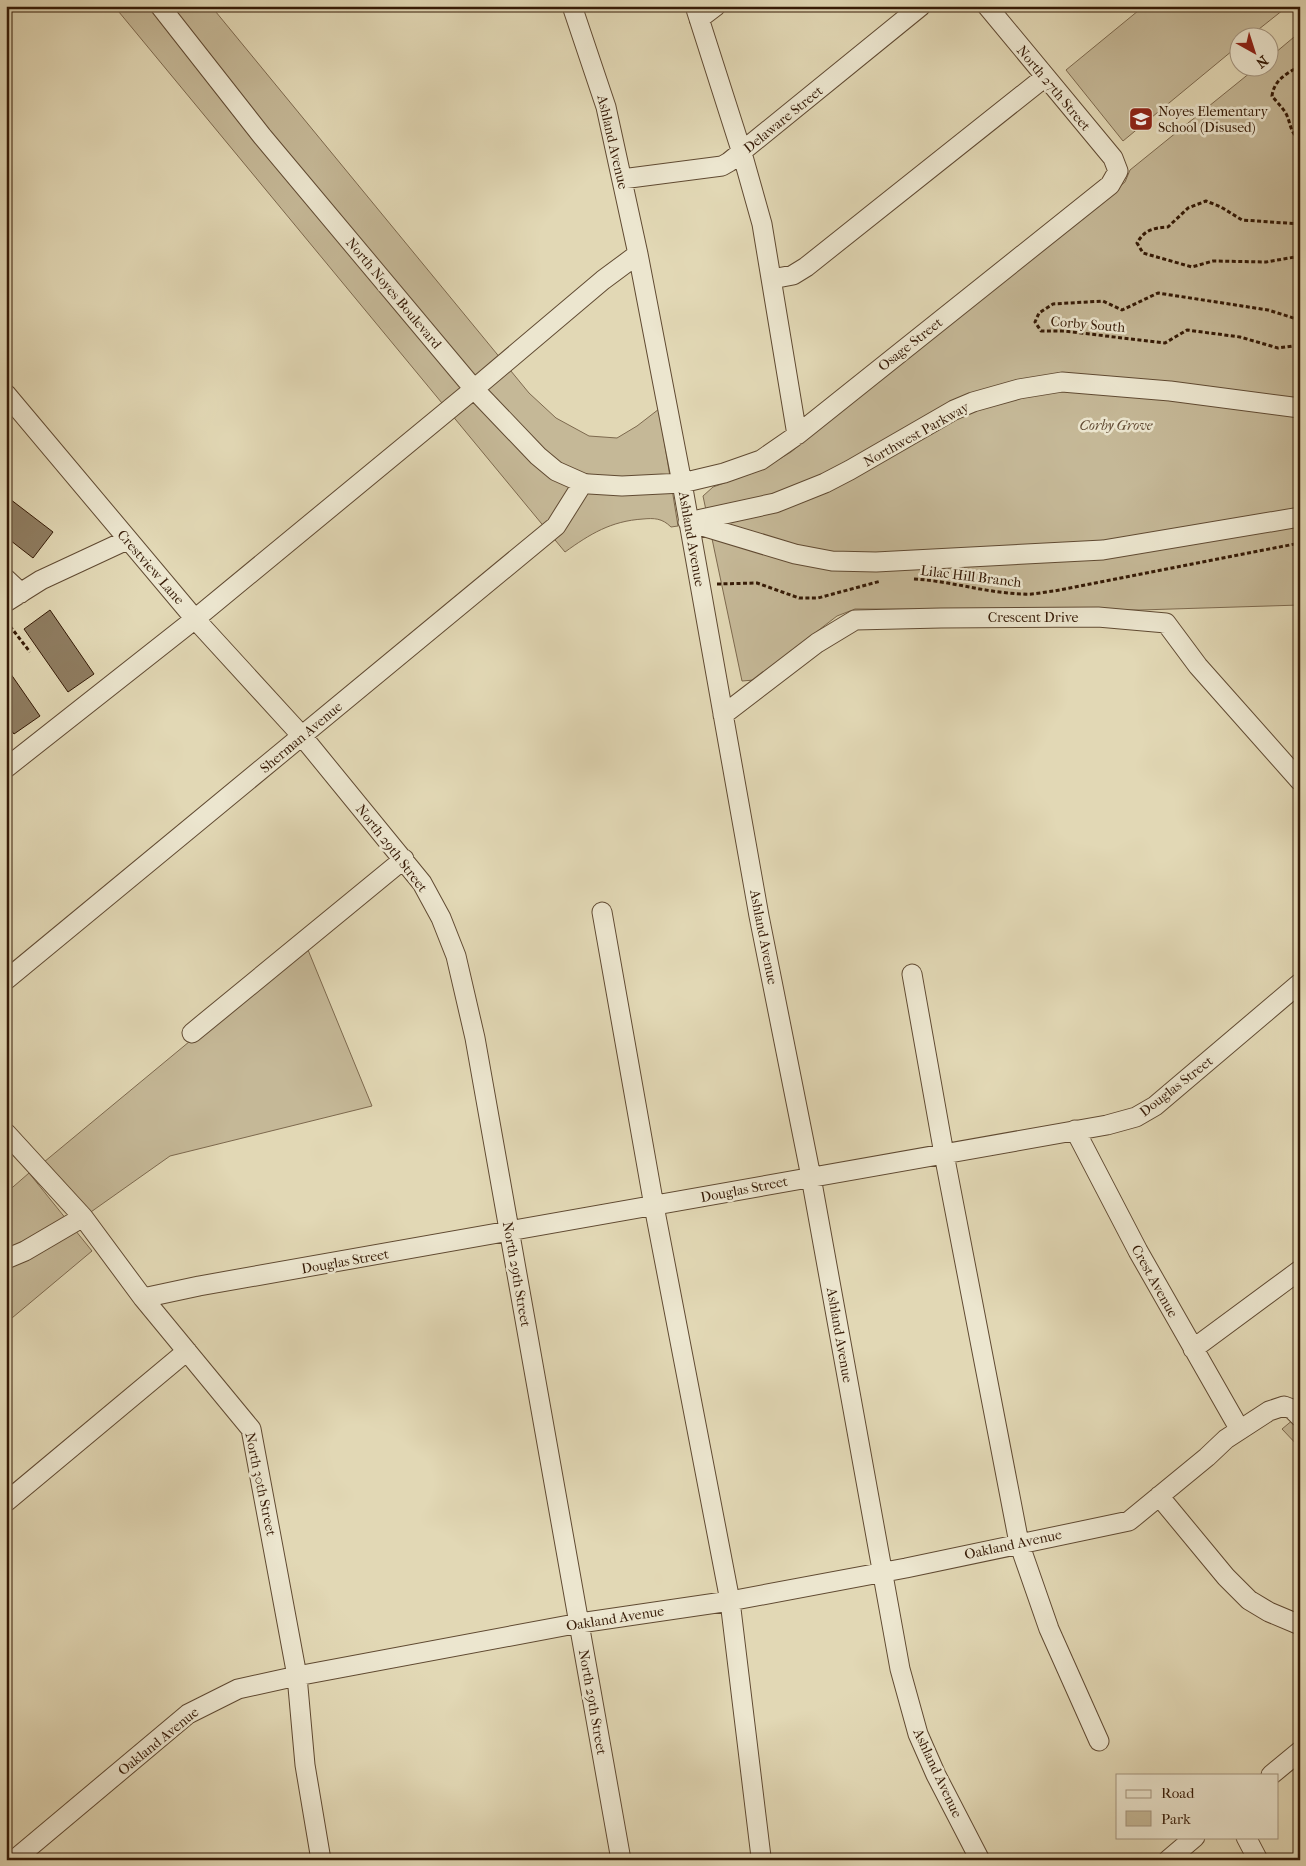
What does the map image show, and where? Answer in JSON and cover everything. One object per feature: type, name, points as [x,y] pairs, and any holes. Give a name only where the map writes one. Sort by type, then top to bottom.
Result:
[{"type":"street","name":"North Noyes Boulevard","points":[[160,6],[262,136],[474,389],[538,456],[556,471],[583,483],[622,486],[682,483]]},
{"type":"street","name":"Ashland Avenue","points":[[572,6],[606,107],[638,254],[682,483],[759,916],[811,1176],[900,1669],[918,1734],[936,1775],[980,1860]]},
{"type":"street","points":[[716,6],[697,12],[742,153],[762,224],[797,435]]},
{"type":"street","name":"Delaware Street","points":[[622,178],[722,166],[742,153],[921,6]]},
{"type":"street","name":"North 27th Street","points":[[987,6],[1113,158],[1118,171]]},
{"type":"street","points":[[772,279],[793,274],[806,267],[1045,77]]},
{"type":"street","name":"Osage Street","points":[[682,483],[724,473],[761,460],[797,435],[1110,185],[1118,171]]},
{"type":"street","points":[[6,768],[195,619],[603,280],[638,254]]},
{"type":"street","name":"Northwest Parkway","points":[[688,522],[748,510],[783,500],[825,483],[850,470],[954,410],[973,402],[1019,389],[1062,382],[1170,391],[1300,408]]},
{"type":"street","name":"Crestview Lane","points":[[6,394],[195,619],[302,736]]},
{"type":"street","name":"Sherman Avenue","points":[[6,980],[556,526],[583,483]]},
{"type":"street","points":[[688,522],[795,554],[832,561],[876,562],[1103,550],[1300,517]]},
{"type":"street","points":[[6,579],[14,597],[41,580],[127,540]]},
{"type":"street","name":"Crescent Drive","points":[[723,715],[816,643],[855,620],[1098,617],[1166,622],[1198,666],[1300,781]]},
{"type":"street","name":"North 29th Street","points":[[302,736],[422,883],[441,918],[456,956],[475,1038],[621,1860]]},
{"type":"street","points":[[192,1033],[404,859]]},
{"type":"street","points":[[602,912],[654,1206],[730,1601],[761,1857]]},
{"type":"street","points":[[912,974],[944,1154],[1019,1543],[1049,1629],[1100,1741]]},
{"type":"street","name":"Douglas Street","points":[[143,1298],[199,1286],[510,1232],[811,1176],[1107,1125],[1136,1117],[1155,1106],[1300,983]]},
{"type":"street","name":"Crest Avenue","points":[[1075,1130],[1138,1251],[1240,1430]]},
{"type":"street","name":"North 30th Street","points":[[6,1133],[83,1218],[143,1298],[251,1428],[297,1676],[305,1765],[321,1860]]},
{"type":"street","points":[[6,1259],[25,1251],[83,1218]]},
{"type":"street","points":[[1193,1349],[1300,1270]]},
{"type":"street","points":[[6,1502],[188,1351]]},
{"type":"street","name":"Oakland Avenue","points":[[14,1860],[188,1714],[238,1689],[297,1676],[580,1623],[730,1601],[1129,1521],[1226,1439],[1269,1411],[1284,1406],[1292,1409],[1300,1417]]},
{"type":"street","points":[[1159,1496],[1226,1577],[1249,1600],[1269,1612],[1300,1626]]},
{"type":"street","points":[[1271,1774],[1300,1750]]},
{"type":"street","points":[[1168,1860],[1194,1838]]},
{"type":"street","points":[[1247,1838],[1258,1860]]},
{"type":"path","points":[[1300,66],[1282,76],[1273,86],[1272,96],[1286,114],[1289,126],[1296,137],[1300,139]]},
{"type":"path","points":[[1300,224],[1242,220],[1221,207],[1206,201],[1188,208],[1168,227],[1153,228],[1142,234],[1138,243],[1143,253],[1192,267],[1213,261],[1266,262],[1295,257],[1300,259]]},
{"type":"path","name":"Corby South","points":[[1300,320],[1268,310],[1158,293],[1122,310],[1103,300],[1053,304],[1039,313],[1035,322],[1041,331],[1064,331],[1165,343],[1187,330],[1240,337],[1278,348],[1300,345]]},
{"type":"path","name":"Lilac Hill Branch","points":[[911,579],[937,581],[1025,595],[1300,543]]},
{"type":"path","points":[[700,585],[757,583],[799,598],[818,598],[885,580]]},
{"type":"path","points":[[6,621],[30,652]]},
{"type":"green space","points":[[114,6],[211,6],[529,393],[556,418],[589,436],[617,438],[659,409],[678,526],[671,527],[661,520],[654,519],[621,522],[592,534],[565,552]]},
{"type":"green space","name":"Noyes Elementary School (Disused)","points":[[1144,6],[1288,6],[1260,28],[1228,28],[1228,54],[1123,141],[1066,70]]},
{"type":"green space","name":"Corby Grove","points":[[1300,32],[1300,605],[1140,610],[855,609],[837,616],[754,680],[742,681],[703,496],[713,487],[761,470],[791,452],[1125,182],[1130,170],[1244,78],[1278,78],[1278,50]]},
{"type":"green space","points":[[306,945],[372,1106],[170,1156],[88,1214],[44,1162]]},
{"type":"green space","points":[[29,1173],[92,1251],[6,1323],[6,1193]]},
{"type":"green space","points":[[1300,1414],[1300,1448],[1282,1429]]},
{"type":"building","points":[[6,496],[53,532],[33,558],[6,537]]},
{"type":"building","points":[[50,610],[94,674],[68,692],[24,629]]},
{"type":"building","points":[[6,667],[40,716],[14,734],[6,724]]},
{"type":"place","name":"Noyes Elementary School (Disused)","points":[[1141,119]]}]
